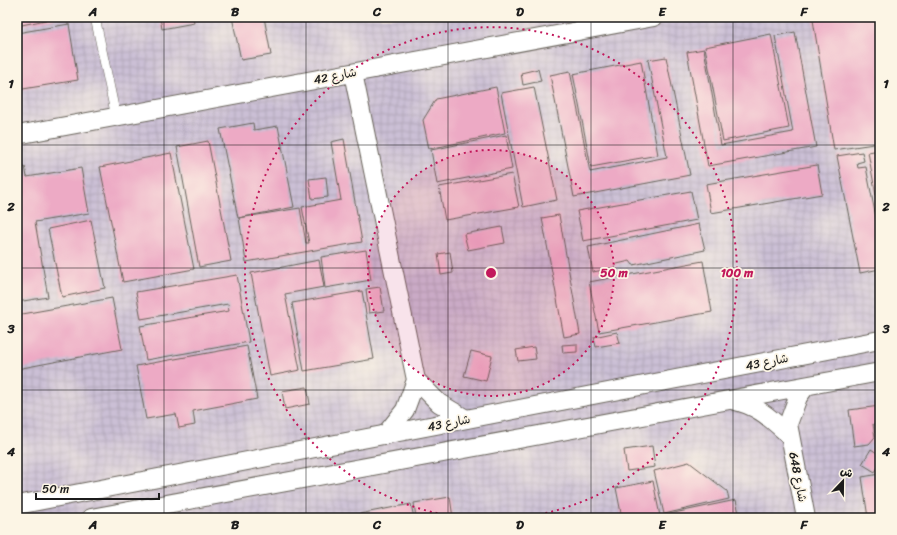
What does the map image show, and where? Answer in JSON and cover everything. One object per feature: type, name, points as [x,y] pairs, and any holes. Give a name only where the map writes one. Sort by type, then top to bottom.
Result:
[{"type":"street","name":"شارع 42","points":[[17,136],[653,17]]},
{"type":"street","points":[[353,73],[416,380],[405,410],[385,435]]},
{"type":"street","name":"شارع 43","points":[[17,505],[880,340]]},
{"type":"street","points":[[91,518],[880,372]]},
{"type":"street","points":[[416,380],[438,403],[466,419]]},
{"type":"street","name":"شارع 648","points":[[806,386],[792,410],[788,424],[806,518]]},
{"type":"street","name":"شارع 648","points":[[731,399],[748,404],[763,412],[790,436]]},
{"type":"lane","points":[[95,17],[116,117]]},
{"type":"shaded area","points":[[17,17],[880,17],[880,518],[17,518]]},
{"type":"building","points":[[17,17],[55,17],[55,18],[17,26]]},
{"type":"building","points":[[160,17],[193,17],[194,23],[162,29]]},
{"type":"building","points":[[232,17],[264,17],[271,55],[241,60]]},
{"type":"building","points":[[834,17],[880,17],[880,143],[834,150],[813,20]]},
{"type":"building","points":[[69,24],[78,80],[17,90],[17,33]]},
{"type":"building","points":[[795,32],[816,147],[708,166],[687,52],[704,49],[721,145],[793,132],[775,36]]},
{"type":"building","points":[[771,34],[789,128],[723,141],[705,47]]},
{"type":"building","points":[[666,57],[690,175],[574,197],[550,75],[570,71],[590,172],[667,157],[648,60]]},
{"type":"building","points":[[641,61],[658,155],[591,167],[573,74]]},
{"type":"building","points":[[538,69],[541,81],[523,85],[521,73]]},
{"type":"building","points":[[496,87],[505,133],[429,149],[423,120],[436,99]]},
{"type":"building","points":[[534,87],[557,200],[523,207],[501,93]]},
{"type":"building","points":[[253,123],[254,130],[278,126],[294,207],[238,218],[220,129]]},
{"type":"building","points":[[506,135],[512,169],[437,184],[431,150]]},
{"type":"building","points":[[344,139],[362,242],[246,262],[239,218],[300,208],[306,243],[309,243],[302,207],[341,200],[331,142]]},
{"type":"building","points":[[208,141],[231,261],[199,267],[177,147]]},
{"type":"building","points":[[880,150],[880,212],[879,212],[868,152]]},
{"type":"building","points":[[862,152],[864,161],[857,163],[858,168],[866,167],[880,238],[880,269],[860,273],[837,156]]},
{"type":"building","points":[[171,153],[194,269],[123,282],[100,167]]},
{"type":"building","points":[[817,165],[822,194],[711,213],[706,184]]},
{"type":"building","points":[[25,167],[27,177],[81,168],[89,213],[35,222],[48,297],[17,302],[17,168]]},
{"type":"building","points":[[512,174],[519,207],[445,220],[439,187]]},
{"type":"building","points":[[326,177],[328,197],[312,199],[309,179]]},
{"type":"building","points":[[691,191],[697,220],[583,241],[577,211]]},
{"type":"building","points":[[559,215],[580,334],[564,337],[542,218]]},
{"type":"building","points":[[91,220],[105,288],[62,297],[48,229]]},
{"type":"building","points":[[699,224],[705,250],[633,265],[630,261],[617,264],[614,268],[593,272],[588,247]]},
{"type":"building","points":[[502,227],[505,243],[468,250],[464,234]]},
{"type":"building","points":[[366,250],[371,280],[325,288],[321,257]]},
{"type":"building","points":[[450,252],[453,273],[441,275],[438,254]]},
{"type":"building","points":[[319,260],[324,287],[285,294],[300,370],[270,376],[251,273]]},
{"type":"building","points":[[703,261],[712,312],[599,332],[589,282]]},
{"type":"building","points":[[237,275],[249,342],[146,360],[140,326],[229,311],[228,304],[141,319],[136,292]]},
{"type":"building","points":[[380,287],[384,311],[369,313],[366,289]]},
{"type":"building","points":[[362,291],[374,359],[304,371],[292,303]]},
{"type":"building","points":[[112,298],[122,349],[17,369],[17,315]]},
{"type":"building","points":[[617,332],[620,343],[596,347],[594,337]]},
{"type":"building","points":[[577,344],[577,352],[563,353],[562,345]]},
{"type":"building","points":[[247,346],[257,399],[193,411],[195,425],[179,428],[176,414],[146,419],[136,366]]},
{"type":"building","points":[[534,347],[536,359],[518,361],[516,350]]},
{"type":"building","points":[[471,351],[492,356],[486,381],[464,376]]},
{"type":"building","points":[[307,387],[310,404],[285,409],[282,391]]},
{"type":"building","points":[[880,406],[880,439],[878,440],[875,424],[873,424],[875,437],[869,444],[854,446],[849,410]]},
{"type":"building","points":[[652,446],[655,467],[627,471],[624,450]]},
{"type":"building","points":[[871,449],[880,455],[880,464],[875,472],[862,464]]},
{"type":"building","points":[[689,462],[727,491],[729,499],[664,514],[654,471]]},
{"type":"building","points":[[880,474],[880,518],[868,518],[862,477]]},
{"type":"building","points":[[653,481],[660,516],[736,500],[740,518],[622,518],[616,488]]},
{"type":"building","points":[[450,497],[453,518],[416,518],[414,503]]},
{"type":"building","points":[[411,504],[414,518],[355,518],[354,515]]}]
